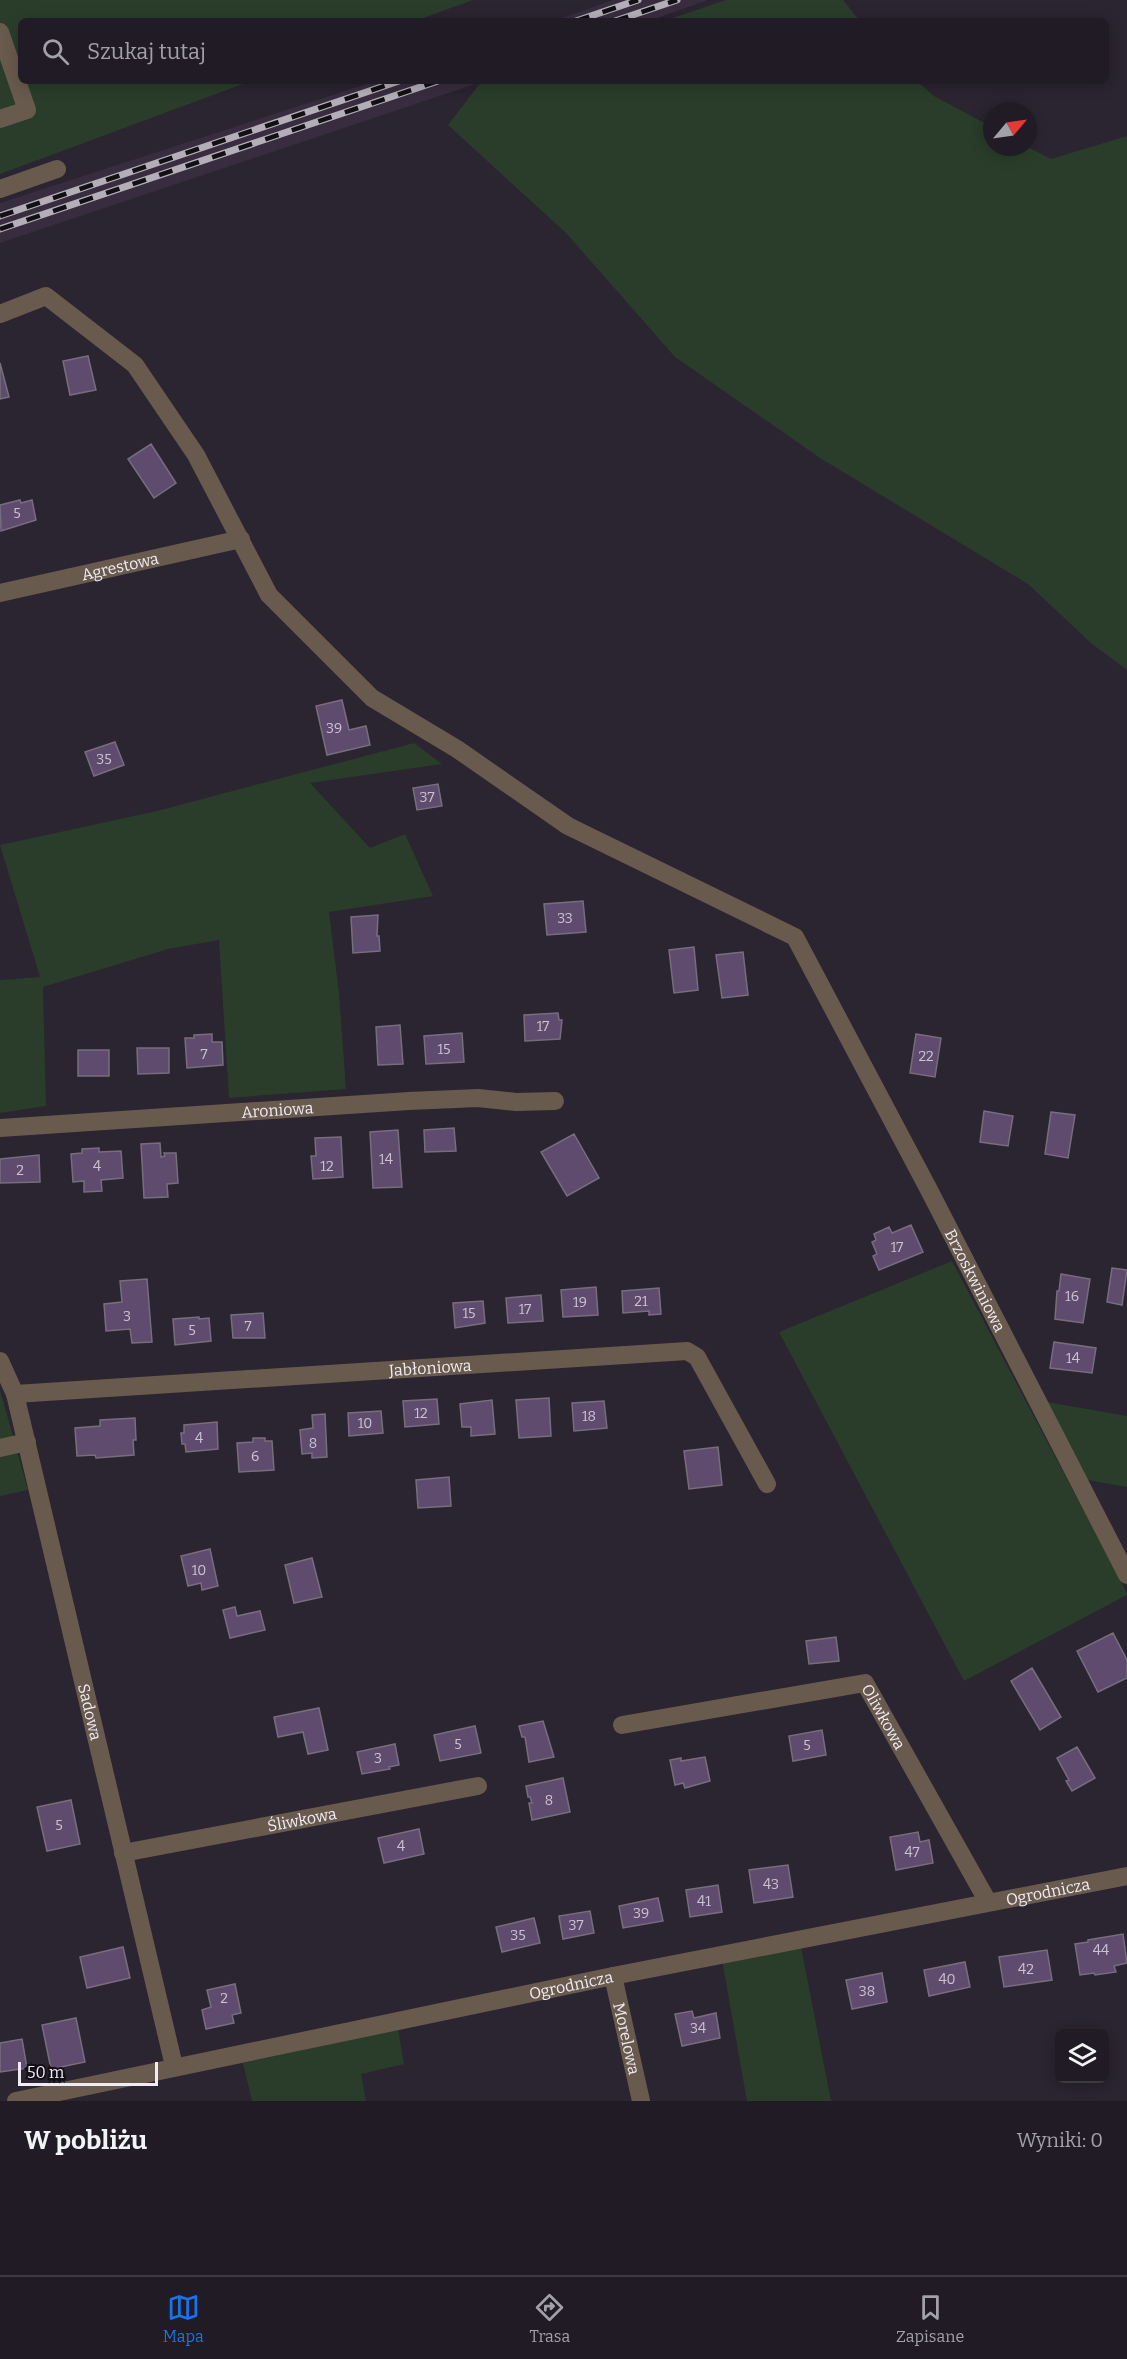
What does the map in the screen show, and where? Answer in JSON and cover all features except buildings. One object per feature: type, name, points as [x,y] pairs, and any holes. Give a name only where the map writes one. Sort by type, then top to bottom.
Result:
[{"type":"street","points":[[0,32],[27,110],[0,119]]},
{"type":"street","points":[[0,189],[57,169]]},
{"type":"street","name":"Brzoskwiniowa","points":[[0,314],[46,297],[135,365],[196,456],[269,595],[372,698],[457,749],[568,826],[795,937],[928,1188],[1127,1575]]},
{"type":"street","name":"Agrestowa","points":[[0,593],[241,539]]},
{"type":"street","name":"Aroniowa","points":[[0,1128],[409,1101],[478,1098],[516,1102],[555,1101]]},
{"type":"street","name":"Jabłoniowa","points":[[15,1394],[687,1351],[697,1357],[767,1484]]},
{"type":"street","name":"Sadowa","points":[[0,1360],[15,1394],[27,1442],[174,2066]]},
{"type":"street","points":[[0,1448],[27,1442]]},
{"type":"street","name":"Oliwkowa","points":[[622,1725],[865,1683],[988,1902]]},
{"type":"street","name":"Śliwkowa","points":[[123,1853],[478,1786]]},
{"type":"street","name":"Ogrodnicza","points":[[16,2101],[174,2066],[613,1976],[1127,1876]]},
{"type":"street","name":"Morelowa","points":[[613,1976],[641,2101]]},
{"type":"shaded area","points":[[613,0],[708,0],[657,18],[562,18]]},
{"type":"shaded area","points":[[367,84],[475,84],[0,243],[0,203]]},
{"type":"green space","points":[[0,0],[473,0],[423,18],[18,18],[18,84],[243,84],[0,174]]},
{"type":"green space","points":[[726,0],[843,0],[858,18],[673,18]]},
{"type":"green space","points":[[479,84],[920,84],[934,96],[983,122],[983,156],[1037,156],[1037,152],[1051,159],[1127,136],[1127,670],[1092,644],[1028,584],[820,458],[675,357],[566,233],[448,125]]},
{"type":"green space","points":[[414,743],[442,764],[310,783],[370,848],[405,834],[433,896],[329,912],[339,993],[346,1089],[229,1098],[219,940],[168,949],[43,987],[46,1106],[0,1113],[0,980],[40,977],[0,845],[157,811]]},
{"type":"green space","points":[[952,1261],[1127,1593],[964,1681],[779,1332]]},
{"type":"green space","points":[[0,1390],[28,1490],[0,1496]]},
{"type":"green space","points":[[1047,1402],[1127,1416],[1127,1487],[1087,1480]]},
{"type":"green space","points":[[801,1947],[831,2101],[747,2101],[722,1960]]},
{"type":"green space","points":[[398,2029],[404,2064],[361,2074],[366,2101],[252,2101],[243,2063]]},
{"type":"railway","points":[[585,18],[638,0]]},
{"type":"railway","points":[[624,18],[677,0]]},
{"type":"railway","points":[[0,216],[390,84]]},
{"type":"railway","points":[[0,229],[429,84]]}]
